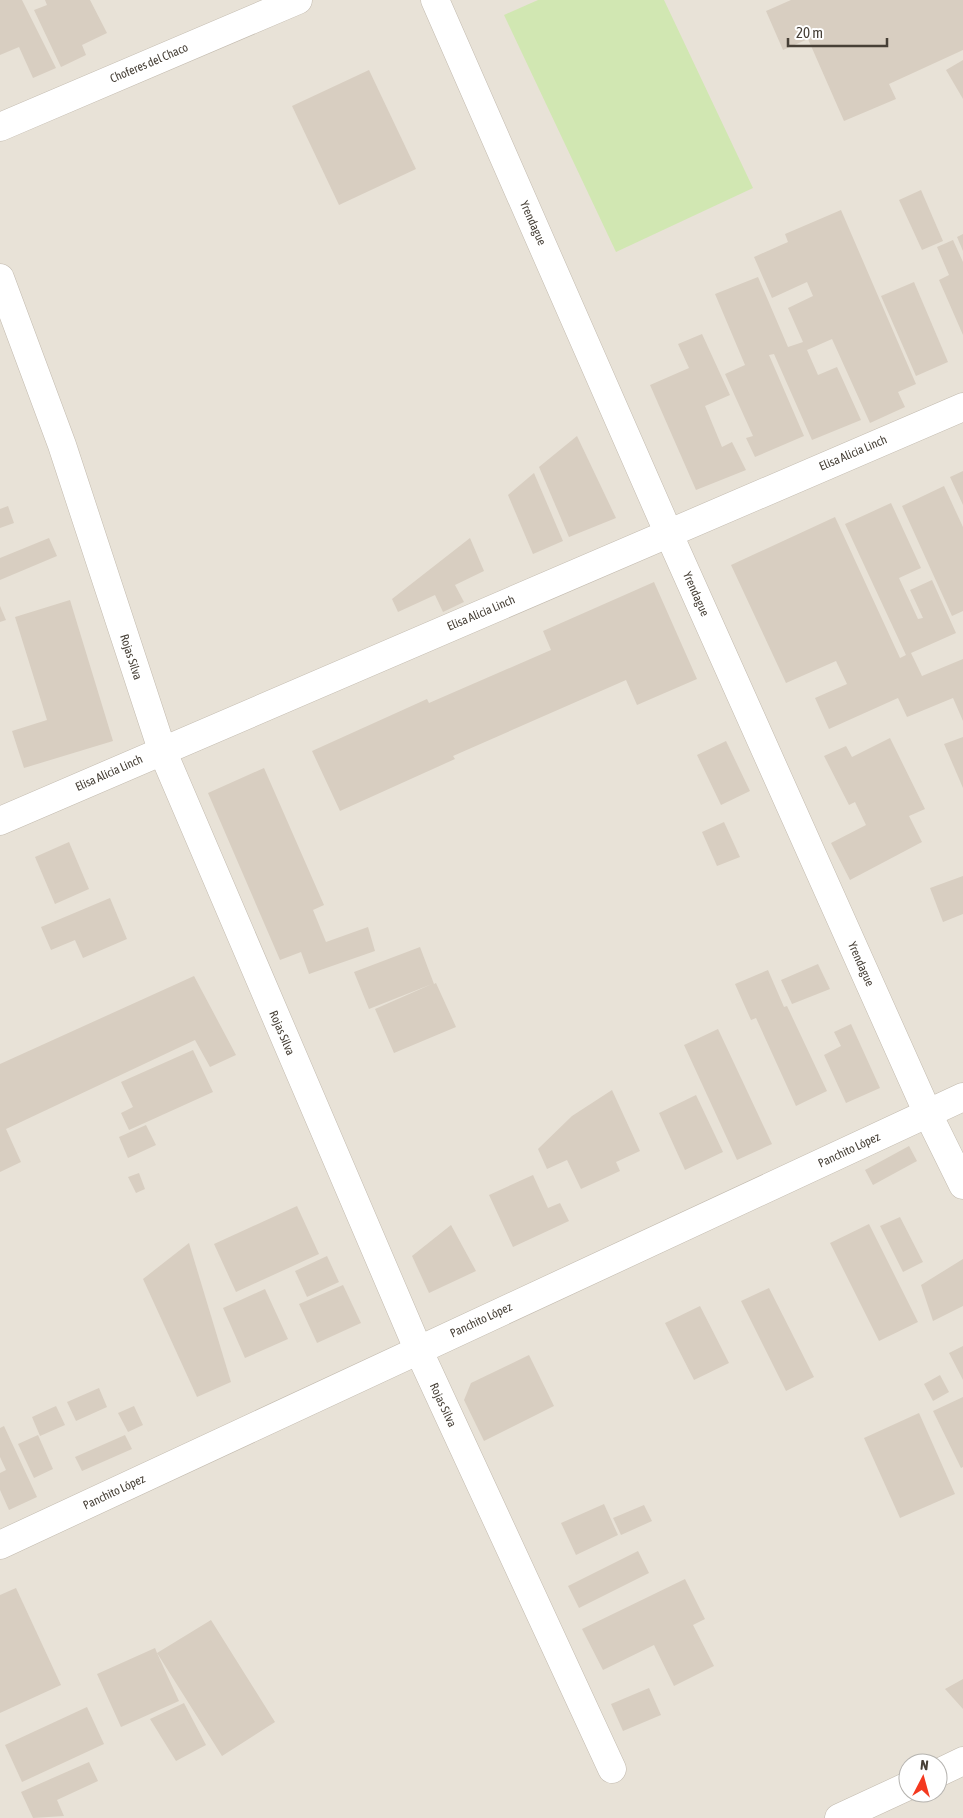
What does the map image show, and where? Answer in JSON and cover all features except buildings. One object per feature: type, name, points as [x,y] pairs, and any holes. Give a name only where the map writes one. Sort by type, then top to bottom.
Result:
[{"type":"street","name":"Choferes del Chaco","points":[[0,127],[298,0]]},
{"type":"street","name":"Yrendague","points":[[435,0],[668,532],[928,1114],[963,1186]]},
{"type":"street","name":"Rojas Silva","points":[[0,278],[62,445],[162,750],[418,1349],[612,1769]]},
{"type":"street","name":"Elisa Alicia Linch","points":[[0,821],[668,532],[963,407]]},
{"type":"street","name":"Panchito López","points":[[0,1545],[963,1097]]},
{"type":"street","points":[[948,1768],[963,1761]]},
{"type":"street","points":[[839,1818],[898,1791]]},
{"type":"shaded area","points":[[0,0],[963,0],[963,1818],[0,1818]]},
{"type":"green space","points":[[538,0],[664,0],[753,188],[616,252],[504,15]]}]
